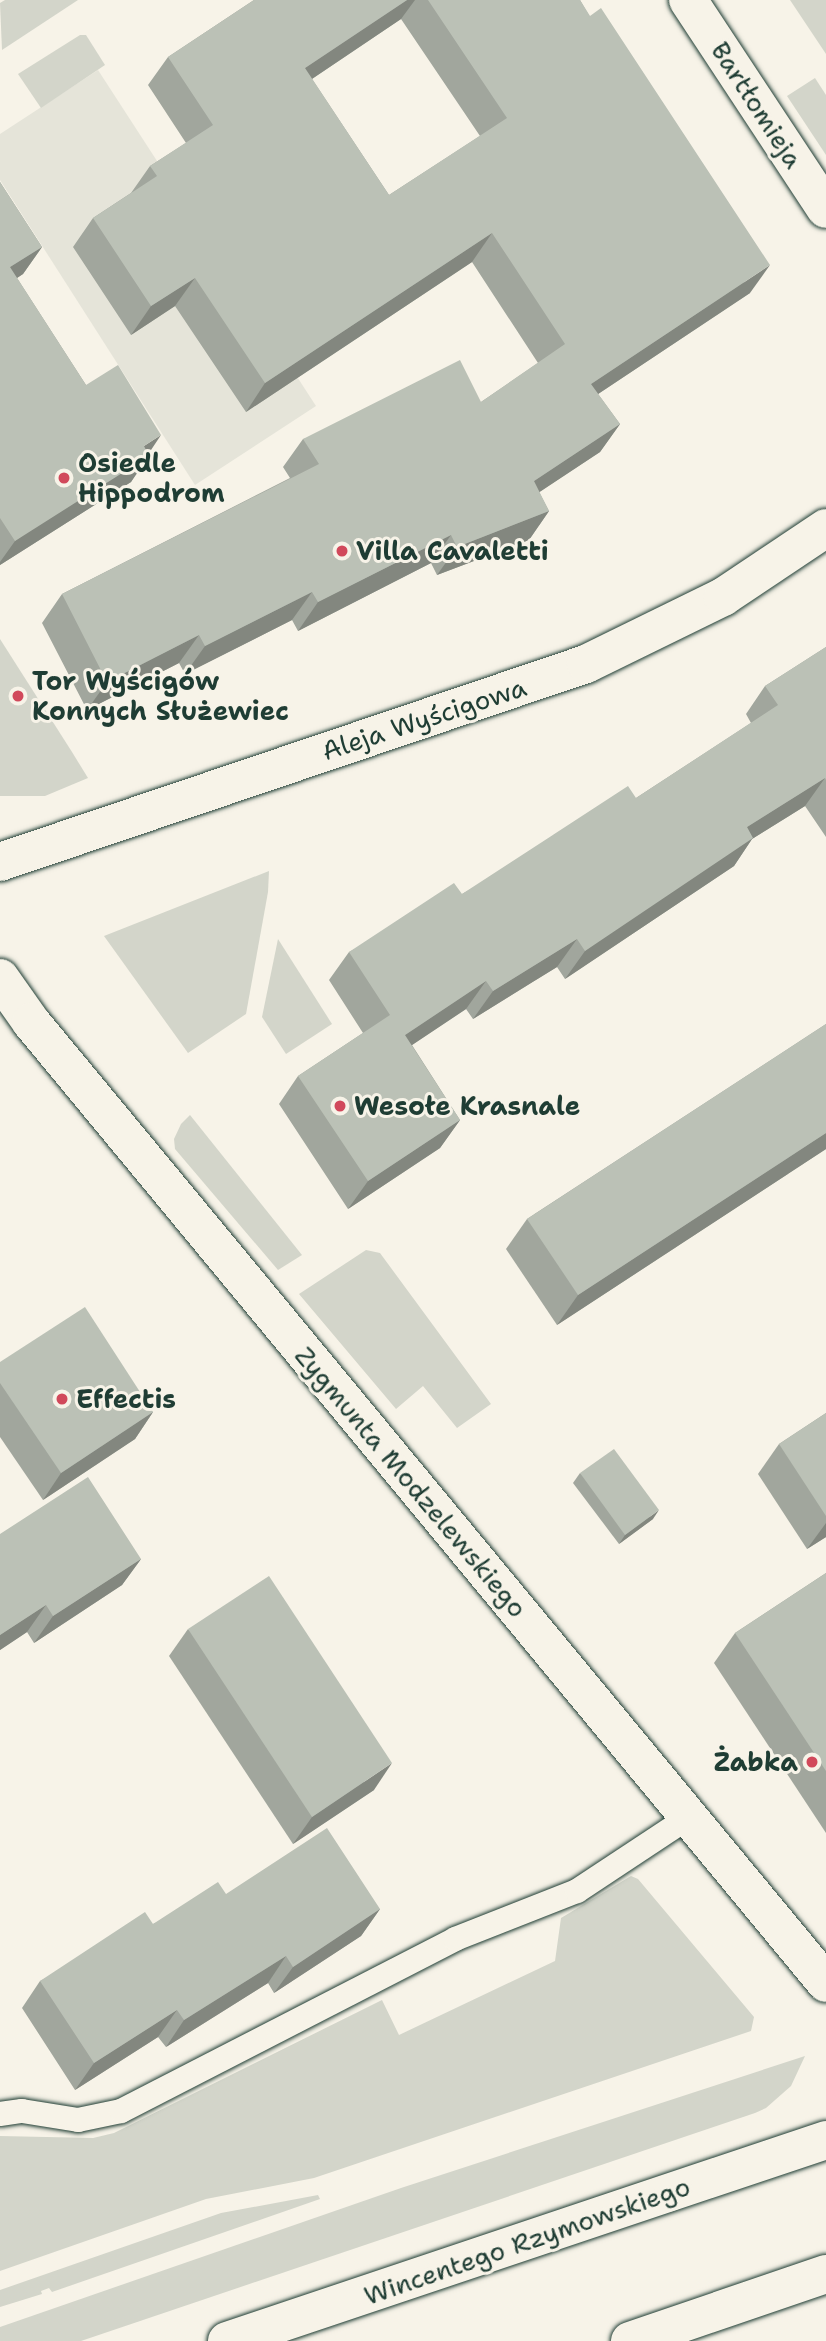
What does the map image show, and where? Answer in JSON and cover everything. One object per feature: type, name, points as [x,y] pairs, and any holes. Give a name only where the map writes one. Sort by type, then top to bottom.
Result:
[{"type":"street","name":"Bartłomieja","points":[[688,0],[826,209]]},
{"type":"street","name":"Aleja Wyścigowa","points":[[0,862],[586,664],[723,597],[826,528]]},
{"type":"street","name":"Zygmunta Modzelewskiego","points":[[0,978],[40,1032],[826,1983]]},
{"type":"street","name":"Wincentego Rzymowskiego","points":[[227,2341],[826,2140]]},
{"type":"street","points":[[630,2341],[826,2274]]},
{"type":"lane","points":[[0,2114],[22,2111],[78,2120],[121,2111],[454,1939],[577,1891],[689,1817]]},
{"type":"shaded area","points":[[5,0],[78,0],[2,50],[0,3]]},
{"type":"shaded area","points":[[790,0],[826,0],[826,54]]},
{"type":"shaded area","points":[[80,35],[86,35],[105,65],[41,108],[18,74]]},
{"type":"shaded area","points":[[98,70],[316,406],[195,485],[0,180],[0,134]]},
{"type":"shaded area","points":[[815,78],[826,95],[826,155],[787,96]]},
{"type":"shaded area","name":"Tor Wyścigów Konnych Służewiec","points":[[0,639],[88,778],[45,796],[0,796]]},
{"type":"shaded area","points":[[269,871],[268,892],[246,1014],[188,1053],[104,936]]},
{"type":"shaded area","points":[[278,939],[332,1024],[286,1054],[262,1017]]},
{"type":"shaded area","points":[[190,1115],[302,1255],[278,1270],[175,1149],[174,1139],[181,1124]]},
{"type":"shaded area","points":[[366,1250],[380,1253],[491,1404],[457,1428],[423,1386],[396,1409],[299,1294]]},
{"type":"shaded area","points":[[631,1876],[638,1879],[754,2017],[751,2031],[314,2178],[206,2199],[0,2271],[0,2136],[93,2138],[114,2133],[382,2000],[399,2035],[555,1961],[561,1918]]},
{"type":"shaded area","points":[[805,2056],[791,2086],[766,2108],[755,2113],[81,2341],[0,2341],[0,2327],[401,2188]]},
{"type":"shaded area","points":[[318,2195],[320,2199],[52,2292],[49,2288],[41,2291],[42,2294],[0,2307],[0,2290],[221,2213]]},
{"type":"building","points":[[254,0],[407,0],[305,68],[389,195],[507,118],[428,0],[580,0],[590,16],[601,8],[770,265],[591,384],[620,424],[534,481],[549,511],[457,547],[451,535],[318,602],[312,592],[205,646],[199,635],[107,682],[62,594],[319,464],[303,439],[460,360],[481,402],[565,344],[492,233],[265,383],[195,278],[151,306],[93,218],[157,176],[150,166],[213,125],[168,57]]},
{"type":"building","points":[[0,182],[42,247],[10,267],[86,385],[118,365],[161,435],[144,446],[149,456],[15,541],[0,518]]},
{"type":"building","points":[[826,647],[826,780],[825,778],[747,827],[753,838],[585,951],[577,939],[493,991],[486,981],[405,1035],[460,1120],[368,1181],[298,1076],[390,1015],[349,952],[454,883],[462,894],[628,786],[636,798],[778,705],[765,686]]},
{"type":"building","points":[[826,1024],[826,1133],[578,1295],[527,1219]]},
{"type":"building","points":[[85,1307],[153,1412],[61,1473],[0,1383],[0,1362]]},
{"type":"building","points":[[826,1413],[826,1516],[779,1444]]},
{"type":"building","points":[[614,1449],[659,1510],[625,1535],[580,1473]]},
{"type":"building","points":[[88,1477],[141,1559],[53,1616],[46,1605],[0,1635],[0,1534]]},
{"type":"building","points":[[826,1573],[826,1771],[735,1633]]},
{"type":"building","points":[[269,1576],[392,1763],[312,1817],[188,1629]]},
{"type":"building","points":[[327,1828],[380,1909],[293,1967],[286,1956],[184,2020],[177,2010],[94,2063],[40,1981],[145,1912],[153,1924],[218,1882],[226,1894]]},
{"type":"place","name":"Osiedle Hippodrom","points":[[64,478]]},
{"type":"place","name":"Villa Cavaletti","points":[[342,551]]},
{"type":"place","name":"Tor Wyścigów Konnych Służewiec","points":[[18,696]]},
{"type":"place","name":"Wesołe Krasnale","points":[[340,1106]]},
{"type":"place","name":"Effectis","points":[[62,1399]]},
{"type":"place","name":"Żabka","points":[[812,1762]]}]
